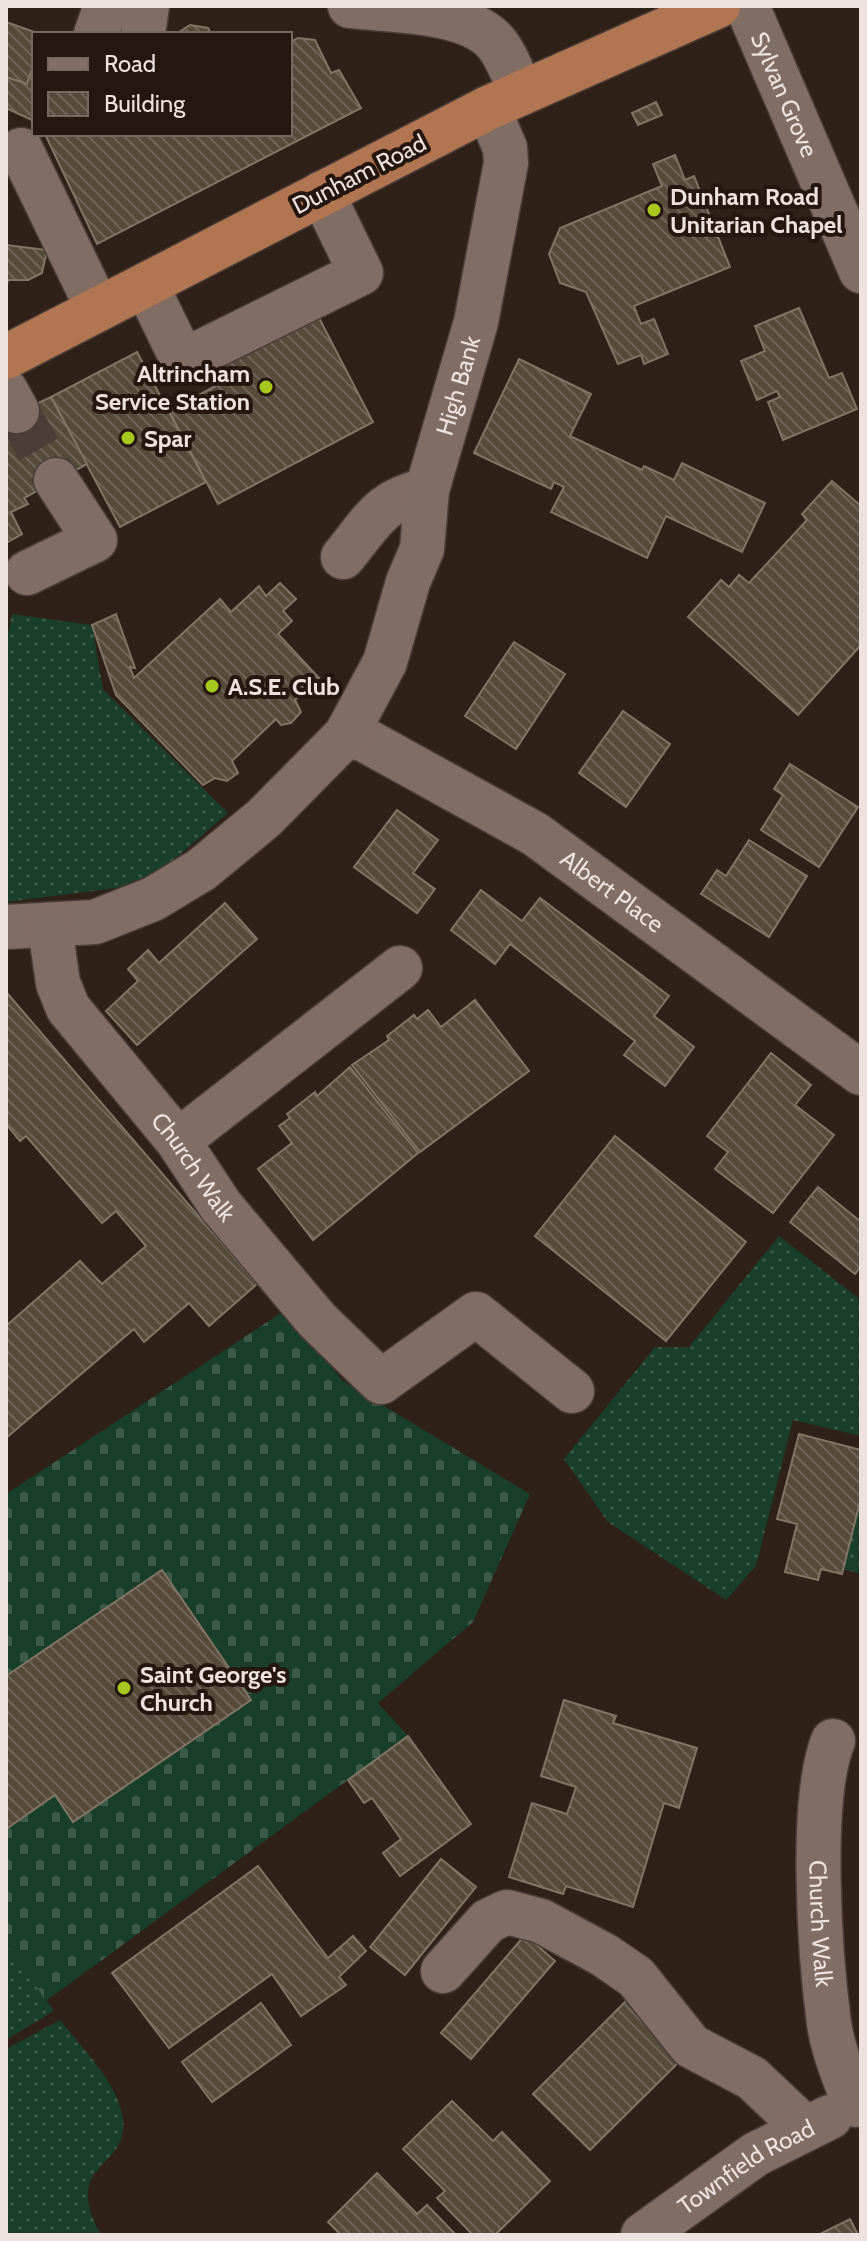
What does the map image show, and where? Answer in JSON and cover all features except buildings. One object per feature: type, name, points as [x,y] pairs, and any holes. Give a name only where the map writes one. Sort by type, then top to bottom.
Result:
[{"type":"highway","name":"Dunham Road","points":[[6,357],[504,100],[718,6]]},
{"type":"street","points":[[97,32],[106,6]]},
{"type":"street","points":[[143,32],[147,6]]},
{"type":"street","name":"High Bank","points":[[346,735],[385,662],[408,582],[422,549],[427,490],[476,322],[506,163],[498,45],[483,30],[437,16],[350,6]]},
{"type":"street","name":"Sylvan Grove","points":[[747,6],[861,271]]},
{"type":"street","points":[[21,150],[98,309]]},
{"type":"street","points":[[146,285],[183,361],[361,273],[322,193]]},
{"type":"street","points":[[27,573],[95,540],[56,480]]},
{"type":"street","points":[[343,557],[385,506],[398,496],[427,490]]},
{"type":"street","points":[[6,927],[50,927],[95,922],[153,899],[201,870],[274,808],[346,735]]},
{"type":"street","name":"Albert Place","points":[[346,735],[365,740],[535,834],[861,1073]]},
{"type":"street","name":"Church Walk","points":[[50,927],[58,983],[68,1008],[178,1141],[221,1206],[317,1320],[381,1382],[476,1314],[572,1391]]},
{"type":"street","points":[[178,1141],[400,968]]},
{"type":"street","name":"Church Walk","points":[[833,1741],[823,1765],[820,1884],[830,2025],[858,2104]]},
{"type":"street","points":[[443,1971],[488,1921],[507,1912],[541,1921],[604,1955],[636,1977],[691,2046],[752,2078],[805,2128]]},
{"type":"street","points":[[830,2025],[861,1995]]},
{"type":"street","name":"Townfield Road","points":[[643,2235],[756,2154],[858,2104]]},
{"type":"green space","points":[[12,614],[92,625],[103,689],[228,813],[162,870],[117,888],[6,902],[6,645]]},
{"type":"green space","points":[[779,1236],[861,1300],[861,1436],[793,1420],[756,1566],[726,1600],[608,1522],[564,1459],[655,1347],[689,1347]]},
{"type":"green space","points":[[284,1311],[343,1381],[530,1494],[473,1622],[378,1703],[408,1736],[46,2001],[6,1941],[6,1494]]},
{"type":"green space","points":[[861,1498],[861,1574],[843,1569]]},
{"type":"green space","points":[[6,1941],[54,2011],[6,2040]]},
{"type":"green space","points":[[60,2020],[107,2079],[123,2119],[122,2136],[116,2149],[92,2179],[88,2193],[90,2211],[101,2235],[6,2235],[6,2049]]},
{"type":"tunnel","points":[[17,411],[56,480]]},
{"type":"place","name":"Dunham Road Unitarian Chapel","points":[[654,210]]},
{"type":"place","name":"Altrincham Service Station","points":[[266,387]]},
{"type":"place","name":"Spar","points":[[128,438]]},
{"type":"place","name":"A.S.E. Club","points":[[212,686]]},
{"type":"place","name":"Saint George's Church","points":[[124,1688]]}]
